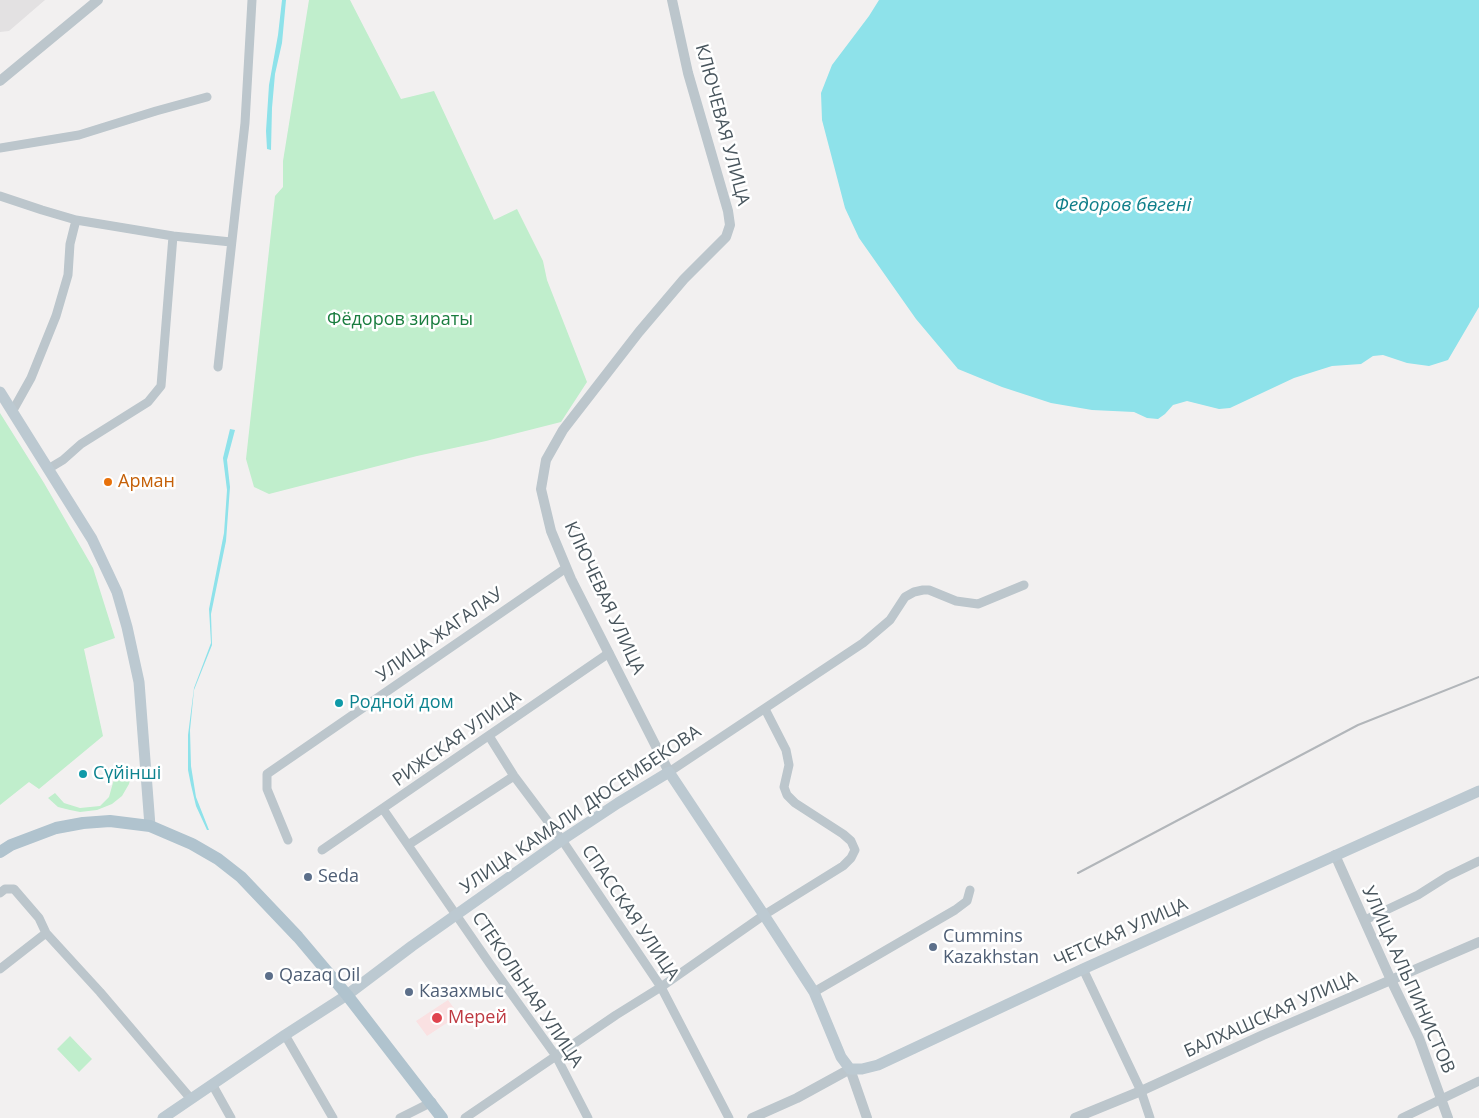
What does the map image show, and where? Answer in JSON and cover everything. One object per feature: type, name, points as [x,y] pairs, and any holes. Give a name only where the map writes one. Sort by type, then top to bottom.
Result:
[{"type":"main road","points":[[0,392],[92,539],[117,592],[139,682],[150,826]]},
{"type":"main road","name":"УЛИЦА КАМАЛИ ДЮСЕМБЕКОВА","points":[[163,1118],[347,995],[562,840],[669,772]]},
{"type":"main road","name":"КЛЮЧЕВАЯ УЛИЦА","points":[[669,772],[814,992],[841,1058],[850,1069]]},
{"type":"main road","name":"ЧЕТСКАЯ УЛИЦА","points":[[850,1069],[862,1069],[878,1065],[1083,969],[1479,791]]},
{"type":"main road","points":[[0,852],[11,845],[56,828],[110,821],[150,826],[192,844],[218,859],[240,877],[298,936],[432,1102],[442,1118]]},
{"type":"street","points":[[0,81],[98,0]]},
{"type":"street","points":[[218,367],[245,123],[252,0]]},
{"type":"street","name":"КЛЮЧЕВАЯ УЛИЦА","points":[[669,772],[566,568],[550,531],[541,489],[546,460],[563,430],[639,332],[684,279],[726,237],[730,224],[728,211],[688,73],[672,0]]},
{"type":"street","points":[[0,148],[79,135],[207,97]]},
{"type":"street","points":[[0,196],[76,220],[174,236],[231,242]]},
{"type":"street","points":[[12,412],[31,378],[56,316],[68,275],[70,244],[76,220]]},
{"type":"street","points":[[48,468],[63,460],[81,444],[148,402],[161,386],[174,236]]},
{"type":"street","name":"УЛИЦА ЖАГАЛАУ","points":[[288,840],[267,788],[267,774],[566,568]]},
{"type":"street","name":"УЛИЦА КАМАЛИ ДЮСЕМБЕКОВА","points":[[669,772],[765,710],[863,643],[890,620],[905,597],[914,592],[929,590],[956,601],[978,604],[1024,585]]},
{"type":"street","name":"РИЖСКАЯ УЛИЦА","points":[[322,850],[609,653]]},
{"type":"street","points":[[465,1118],[764,915],[844,866],[851,858],[855,850],[851,841],[795,803],[787,795],[784,787],[789,765],[786,750],[765,710]]},
{"type":"street","name":"СПАССКАЯ УЛИЦА","points":[[489,736],[514,776],[562,840],[661,986],[729,1118]]},
{"type":"street","points":[[408,845],[514,776]]},
{"type":"street","name":"СТЕКОЛЬНАЯ УЛИЦА","points":[[384,809],[556,1056],[588,1118]]},
{"type":"street","name":"УЛИЦА АЛЬПИНИСТОВ","points":[[1335,855],[1419,1038],[1448,1118]]},
{"type":"street","points":[[1364,920],[1418,895],[1448,876],[1479,861]]},
{"type":"street","points":[[0,893],[5,889],[14,889],[39,918],[46,933],[100,992],[191,1099]]},
{"type":"street","points":[[814,992],[956,910],[967,901],[970,890]]},
{"type":"street","points":[[0,969],[46,933]]},
{"type":"street","name":"БАЛХАШСКАЯ УЛИЦА","points":[[1075,1118],[1141,1091],[1263,1035],[1479,942]]},
{"type":"street","points":[[1083,969],[1141,1091],[1150,1118]]},
{"type":"street","points":[[285,1035],[333,1118]]},
{"type":"street","name":"КЛЮЧЕВАЯ УЛИЦА","points":[[850,1069],[866,1118]]},
{"type":"street","name":"ЧЕТСКАЯ УЛИЦА","points":[[752,1118],[796,1098],[850,1069]]},
{"type":"street","points":[[1402,1118],[1479,1081]]},
{"type":"street","points":[[212,1084],[231,1118]]},
{"type":"street","points":[[400,1118],[432,1102]]},
{"type":"shaded area","points":[[0,0],[45,0],[9,31],[0,32]]},
{"type":"shaded area","name":"Мерей","points":[[448,1000],[459,1015],[427,1036],[416,1021]]},
{"type":"green space","name":"Фёдоров зираты","points":[[309,0],[350,0],[401,99],[434,91],[494,220],[517,209],[543,261],[547,280],[587,382],[561,422],[269,494],[254,487],[246,459],[275,196],[283,187],[283,161]]},
{"type":"green space","points":[[0,413],[44,483],[93,568],[115,638],[84,649],[103,736],[39,789],[29,782],[0,805]]},
{"type":"green space","points":[[133,767],[129,784],[122,796],[112,804],[97,810],[80,812],[70,810],[58,807],[48,798],[55,793],[64,803],[80,808],[100,806],[109,797],[116,772]]},
{"type":"green space","points":[[70,1036],[92,1059],[79,1072],[57,1049]]},
{"type":"water","points":[[282,0],[286,0],[282,43],[275,74],[271,150],[267,149],[266,131],[269,85]]},
{"type":"water","name":"Федоров бөгені","points":[[879,0],[1479,0],[1479,307],[1448,360],[1429,366],[1407,363],[1383,355],[1373,356],[1361,364],[1332,366],[1294,378],[1230,408],[1219,409],[1187,401],[1173,405],[1158,419],[1147,418],[1134,412],[1092,410],[1051,403],[1002,387],[958,369],[916,319],[859,238],[845,208],[822,120],[821,93],[832,65]]},
{"type":"water","points":[[230,429],[235,430],[227,460],[230,487],[226,541],[211,614],[212,645],[194,690],[190,730],[191,766],[196,797],[209,830],[207,830],[196,806],[188,770],[188,735],[194,688],[211,643],[209,609],[224,533],[227,490],[223,458]]},
{"type":"railway","points":[[1078,873],[1358,725],[1479,677]]},
{"type":"place","name":"Арман","points":[[108,482]]},
{"type":"place","name":"Родной дом","points":[[339,703]]},
{"type":"place","name":"Сүйінші","points":[[83,774]]},
{"type":"place","name":"Seda","points":[[308,877]]},
{"type":"place","name":"Cummins Kazakhstan","points":[[933,947]]},
{"type":"place","name":"Qazaq Oil","points":[[269,976]]},
{"type":"place","name":"Казахмыс","points":[[409,992]]},
{"type":"place","name":"Мерей","points":[[437,1018]]}]
